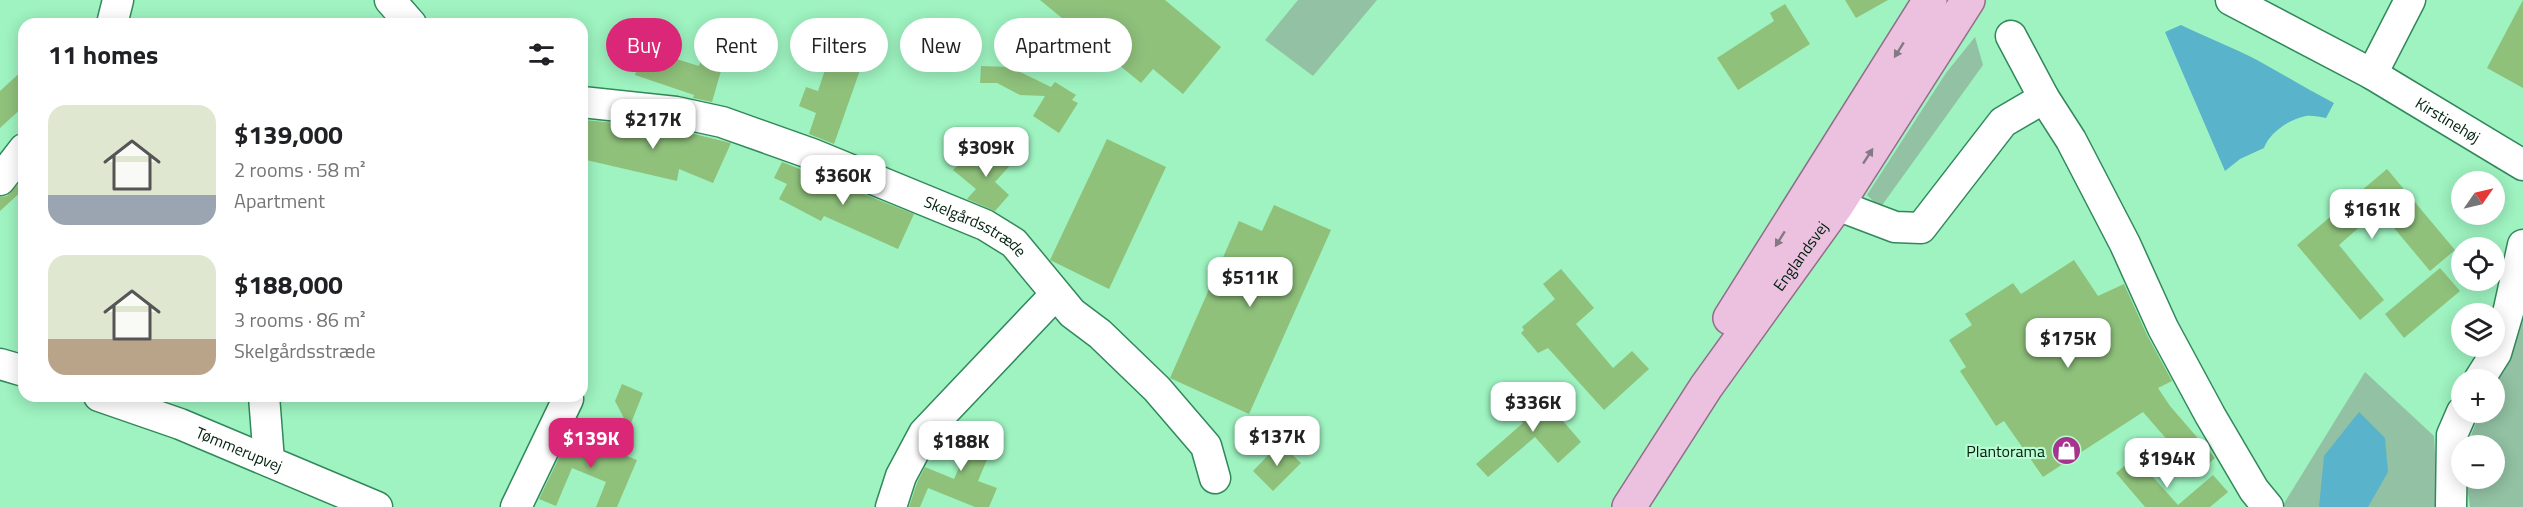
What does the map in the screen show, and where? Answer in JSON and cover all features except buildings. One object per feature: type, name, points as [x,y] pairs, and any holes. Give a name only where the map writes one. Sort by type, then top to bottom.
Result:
[{"type":"main road","name":"Englandsvej","points":[[1629,507],[1824,197],[1930,0]]},
{"type":"main road","name":"Englandsvej","points":[[1606,507],[1824,197],[1968,0]]},
{"type":"street","points":[[114,18],[118,0]]},
{"type":"street","points":[[390,0],[406,18]]},
{"type":"street","name":"Kirstinehøj","points":[[2231,0],[2372,74],[2523,165]]},
{"type":"street","points":[[2372,74],[2410,0]]},
{"type":"street","points":[[2011,36],[2044,98],[2071,140],[2125,244],[2163,328],[2210,415],[2254,490],[2268,507]]},
{"type":"street","points":[[1824,197],[1895,227],[1921,228],[2003,122],[2044,98]]},
{"type":"street","name":"Skelgårdsstræde","points":[[588,103],[676,112],[722,122],[832,162],[985,225],[1014,243],[1072,313],[1123,355],[1157,389],[1206,446],[1215,478]]},
{"type":"street","points":[[0,180],[18,157]]},
{"type":"street","points":[[2486,369],[2496,352],[2509,309],[2523,245]]},
{"type":"street","points":[[891,507],[901,476],[924,433],[1055,295]]},
{"type":"street","points":[[0,364],[18,369]]},
{"type":"street","name":"Tømmerupvej","points":[[116,402],[180,424],[377,507]]},
{"type":"street","points":[[264,402],[269,461]]},
{"type":"street","points":[[516,507],[567,402]]},
{"type":"street","points":[[2451,507],[2452,435],[2457,423]]},
{"type":"green space","points":[[1298,0],[1377,0],[1313,76],[1265,40]]},
{"type":"green space","points":[[1975,37],[1983,65],[1880,208],[1867,195],[1946,73]]},
{"type":"green space","points":[[2523,299],[2523,507],[2470,507],[2467,489],[2505,489],[2505,435],[2472,435],[2476,423],[2505,423],[2505,369],[2498,369],[2502,357],[2505,357],[2505,349]]},
{"type":"green space","points":[[2365,372],[2434,436],[2438,507],[2286,507],[2283,505]]},
{"type":"water","points":[[2181,25],[2257,60],[2334,103],[2326,118],[2306,116],[2287,123],[2270,137],[2264,148],[2240,159],[2225,171],[2165,32]]},
{"type":"water","points":[[2359,412],[2385,438],[2388,472],[2368,507],[2319,507],[2324,456]]},
{"type":"place","name":"Plantorama","points":[[2066,451]]}]
